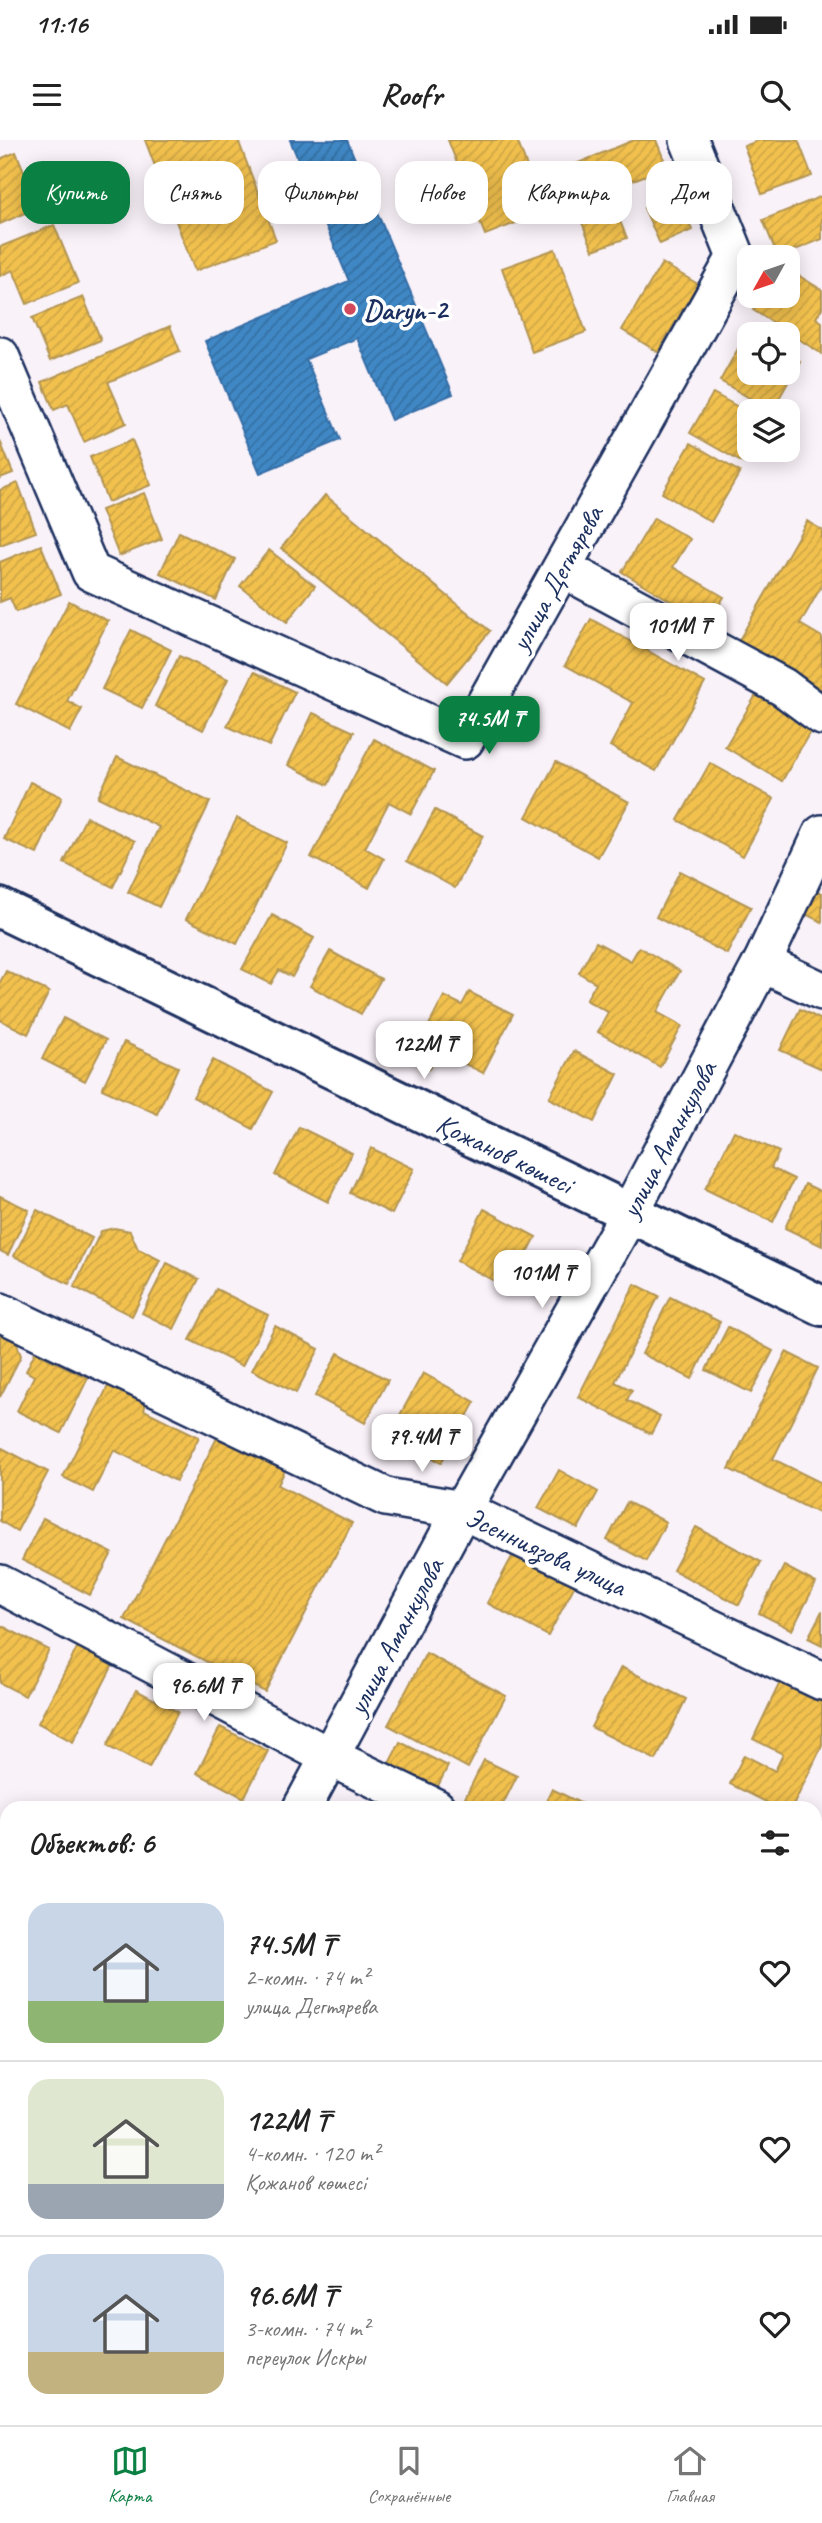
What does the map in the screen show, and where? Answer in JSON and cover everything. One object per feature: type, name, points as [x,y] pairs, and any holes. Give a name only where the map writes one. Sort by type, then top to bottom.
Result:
[{"type":"main road","name":"Қожанов көшесі","points":[[0,908],[822,1306]]},
{"type":"street","name":"улица Дегтярева","points":[[0,356],[91,572],[465,740],[736,257],[689,140]]},
{"type":"street","points":[[562,568],[783,687],[822,716]]},
{"type":"street","name":"улица Аманкулова","points":[[306,1801],[462,1510],[629,1214],[762,963],[822,834]]},
{"type":"street","points":[[762,963],[822,991]]},
{"type":"street","name":"Эсенниязова улица","points":[[0,1312],[386,1497],[462,1510],[822,1681]]},
{"type":"street","points":[[0,1584],[330,1757],[421,1801]]},
{"type":"building: Жильё","points":[[145,140],[238,140],[258,193],[258,224],[270,224],[276,240],[195,271],[177,224],[244,224],[244,161],[153,161]]},
{"type":"building: Жильё","points":[[448,140],[517,140],[525,161],[502,161],[502,224],[513,224],[485,235],[481,224],[488,224],[488,161],[456,161]]},
{"type":"building: Жильё","points":[[634,140],[656,140],[665,161],[646,161],[646,175],[632,181],[632,161],[583,161]]},
{"type":"building: Жильё","points":[[760,140],[798,140],[812,176],[762,194],[744,146]]},
{"type":"building: Жильё","points":[[16,152],[21,164],[21,215],[0,224],[0,159]]},
{"type":"building: Жильё","points":[[822,196],[822,239],[800,248],[800,245],[773,245],[763,220]]},
{"type":"building: Жильё","points":[[583,224],[621,224],[627,238],[593,250]]},
{"type":"building: Жильё","points":[[651,224],[690,224],[692,230],[660,244]]},
{"type":"building: Жильё","points":[[54,225],[78,283],[27,304],[13,270],[0,276],[0,247]]},
{"type":"building: Жильё","points":[[555,249],[586,332],[532,352],[502,268]]},
{"type":"building: Жильё","points":[[662,263],[698,284],[658,352],[622,330]]},
{"type":"building: Жильё","points":[[800,276],[822,290],[822,308],[816,318],[822,322],[822,354],[800,340],[800,322],[772,322],[753,310],[800,308]]},
{"type":"building: Жильё","points":[[83,297],[101,340],[50,361],[32,318]]},
{"type":"building: Жильё","points":[[170,326],[180,351],[108,382],[126,423],[84,442],[68,404],[54,410],[42,382]]},
{"type":"building: Жильё","points":[[737,351],[737,385],[787,385],[779,399],[751,399],[720,381]]},
{"type":"building: Жильё","points":[[713,393],[737,406],[737,460],[690,433]]},
{"type":"building: Жильё","points":[[132,440],[151,485],[108,502],[90,457]]},
{"type":"building: Жильё","points":[[0,441],[13,473],[0,478]]},
{"type":"building: Жильё","points":[[691,443],[740,472],[711,522],[662,493]]},
{"type":"building: Жильё","points":[[18,483],[36,532],[0,545],[0,490]]},
{"type":"building: Жильё","points":[[144,493],[162,539],[119,556],[101,510]]},
{"type":"building: Жильё","points":[[325,495],[490,631],[447,683],[281,548]]},
{"type":"building: Жильё","points":[[654,518],[690,539],[673,567],[724,597],[708,623],[622,572]]},
{"type":"building: Жильё","points":[[807,521],[822,530],[822,585],[800,624],[822,637],[822,690],[738,642]]},
{"type":"building: Жильё","points":[[179,532],[235,559],[216,600],[160,573]]},
{"type":"building: Жильё","points":[[41,545],[61,594],[16,612],[10,598],[0,602],[0,562]]},
{"type":"building: Жильё","points":[[269,550],[315,586],[287,622],[240,586]]},
{"type":"building: Жильё","points":[[69,601],[108,621],[67,701],[82,709],[70,732],[16,704]]},
{"type":"building: Жильё","points":[[591,619],[705,683],[656,771],[610,746],[633,703],[565,665]]},
{"type":"building: Жильё","points":[[131,630],[171,650],[142,708],[102,689]]},
{"type":"building: Жильё","points":[[179,656],[228,679],[203,730],[155,706]]},
{"type":"building: Жильё","points":[[254,672],[295,692],[269,746],[227,726]]},
{"type":"building: Жильё","points":[[759,690],[815,723],[782,781],[725,747]]},
{"type":"building: Жильё","points":[[313,713],[354,732],[328,785],[288,765]]},
{"type":"building: Жильё","points":[[374,739],[434,771],[411,814],[389,802],[365,848],[384,859],[369,888],[311,857]]},
{"type":"building: Жильё","points":[[117,757],[210,802],[159,907],[128,892],[159,827],[98,797]]},
{"type":"building: Жильё","points":[[556,762],[629,802],[598,857],[526,817]]},
{"type":"building: Жильё","points":[[710,763],[774,799],[743,856],[678,820]]},
{"type":"building: Жильё","points":[[30,782],[62,797],[37,854],[4,839]]},
{"type":"building: Жильё","points":[[435,810],[483,836],[455,888],[407,861]]},
{"type":"building: Жильё","points":[[86,817],[135,841],[113,887],[64,863]]},
{"type":"building: Жильё","points":[[237,818],[287,843],[237,944],[186,919]]},
{"type":"building: Жильё","points":[[680,871],[751,907],[727,954],[656,917]]},
{"type":"building: Жильё","points":[[815,890],[822,893],[822,922],[803,913]]},
{"type":"building: Жильё","points":[[272,915],[314,938],[292,977],[279,970],[271,984],[242,969]]},
{"type":"building: Жильё","points":[[596,942],[631,961],[639,947],[680,971],[657,1012],[682,1026],[660,1067],[598,1032],[608,1012],[586,1000],[596,983],[579,973]]},
{"type":"building: Жильё","points":[[330,951],[381,979],[361,1014],[310,986]]},
{"type":"building: Жильё","points":[[6,971],[49,992],[28,1034],[0,1020],[0,982]]},
{"type":"building: Жильё","points":[[469,992],[513,1014],[483,1073],[439,1051],[429,1069],[411,1060],[444,996],[462,1005]]},
{"type":"building: Жильё","points":[[800,1009],[822,1020],[822,1069],[780,1050]]},
{"type":"building: Жильё","points":[[63,1018],[106,1040],[85,1081],[42,1059]]},
{"type":"building: Жильё","points":[[124,1042],[178,1067],[157,1114],[102,1089]]},
{"type":"building: Жильё","points":[[574,1051],[618,1074],[594,1122],[549,1098]]},
{"type":"building: Жильё","points":[[213,1060],[273,1092],[253,1129],[193,1097]]},
{"type":"building: Жильё","points":[[299,1127],[352,1153],[328,1202],[275,1175]]},
{"type":"building: Жильё","points":[[734,1131],[779,1152],[771,1168],[794,1179],[773,1222],[705,1189]]},
{"type":"building: Жильё","points":[[371,1148],[414,1169],[392,1214],[350,1193]]},
{"type":"building: Жильё","points":[[805,1184],[822,1192],[822,1246],[785,1228]]},
{"type":"building: Жильё","points":[[0,1196],[29,1210],[8,1255],[0,1251]]},
{"type":"building: Жильё","points":[[484,1209],[536,1237],[509,1289],[457,1261]]},
{"type":"building: Жильё","points":[[37,1210],[92,1238],[69,1284],[14,1256]]},
{"type":"building: Жильё","points":[[114,1228],[130,1231],[138,1249],[160,1260],[132,1316],[74,1287],[101,1231]]},
{"type":"building: Жильё","points":[[167,1263],[199,1279],[174,1329],[142,1313]]},
{"type":"building: Жильё","points":[[635,1284],[659,1296],[615,1382],[632,1390],[627,1400],[660,1417],[651,1434],[578,1397]]},
{"type":"building: Жильё","points":[[216,1289],[268,1315],[242,1366],[190,1340]]},
{"type":"building: Жильё","points":[[670,1297],[720,1322],[692,1379],[642,1354]]},
{"type":"building: Жильё","points":[[275,1326],[319,1349],[296,1393],[252,1370]]},
{"type":"building: Жильё","points":[[728,1327],[773,1351],[751,1393],[706,1370]]},
{"type":"building: Жильё","points":[[0,1329],[15,1337],[21,1356],[0,1397]]},
{"type":"building: Жильё","points":[[35,1352],[88,1378],[61,1433],[17,1411],[34,1376],[26,1371]]},
{"type":"building: Жильё","points":[[786,1352],[818,1368],[773,1459],[822,1483],[822,1515],[729,1469]]},
{"type":"building: Жильё","points":[[338,1353],[388,1380],[365,1423],[315,1396]]},
{"type":"building: Жильё","points":[[423,1373],[475,1402],[441,1463],[389,1435]]},
{"type":"building: Жильё","points":[[112,1378],[148,1396],[144,1410],[199,1437],[176,1481],[114,1450],[93,1492],[63,1477]]},
{"type":"building: Жильё","points":[[220,1432],[287,1466],[278,1485],[352,1523],[265,1692],[124,1619]]},
{"type":"building: Жильё","points":[[2,1448],[48,1472],[17,1531],[0,1521]]},
{"type":"building: Жильё","points":[[559,1470],[598,1492],[578,1529],[538,1508]]},
{"type":"building: Жильё","points":[[627,1502],[666,1522],[646,1561],[607,1540]]},
{"type":"building: Жильё","points":[[43,1518],[112,1553],[90,1595],[22,1560]]},
{"type":"building: Жильё","points":[[696,1527],[761,1562],[739,1605],[673,1570]]},
{"type":"building: Жильё","points":[[514,1553],[575,1585],[548,1636],[487,1603]]},
{"type":"building: Жильё","points":[[784,1566],[816,1583],[792,1630],[759,1613]]},
{"type":"building: Жильё","points":[[822,1611],[822,1645],[808,1638]]},
{"type":"building: Жильё","points":[[2,1626],[49,1650],[25,1696],[0,1683]]},
{"type":"building: Жильё","points":[[78,1646],[113,1665],[73,1742],[38,1723]]},
{"type":"building: Жильё","points":[[426,1653],[506,1696],[468,1768],[388,1725]]},
{"type":"building: Жильё","points":[[621,1667],[686,1699],[656,1760],[591,1727]]},
{"type":"building: Жильё","points":[[781,1680],[822,1700],[822,1746],[795,1801],[764,1801],[730,1784],[744,1755],[775,1771],[783,1754],[753,1739]]},
{"type":"building: Жильё","points":[[136,1690],[178,1712],[149,1768],[107,1746]]},
{"type":"building: Жильё","points":[[220,1727],[268,1751],[244,1798],[197,1773]]},
{"type":"building: Жильё","points":[[400,1742],[448,1766],[430,1801],[382,1777]]},
{"type":"building: Жильё","points":[[484,1760],[517,1776],[504,1801],[471,1801],[465,1798]]},
{"type":"building: Жильё","points":[[552,1789],[576,1801],[546,1801]]},
{"type":"building: Школы","name":"Daryn-2","points":[[290,140],[347,140],[356,161],[299,161]]},
{"type":"building: Школы","name":"Daryn-2","points":[[381,221],[453,394],[391,420],[357,338],[306,359],[340,440],[260,473],[205,341],[349,281],[325,224],[381,224]]},
{"type":"place","name":"Daryn-2","points":[[350,309]]}]
